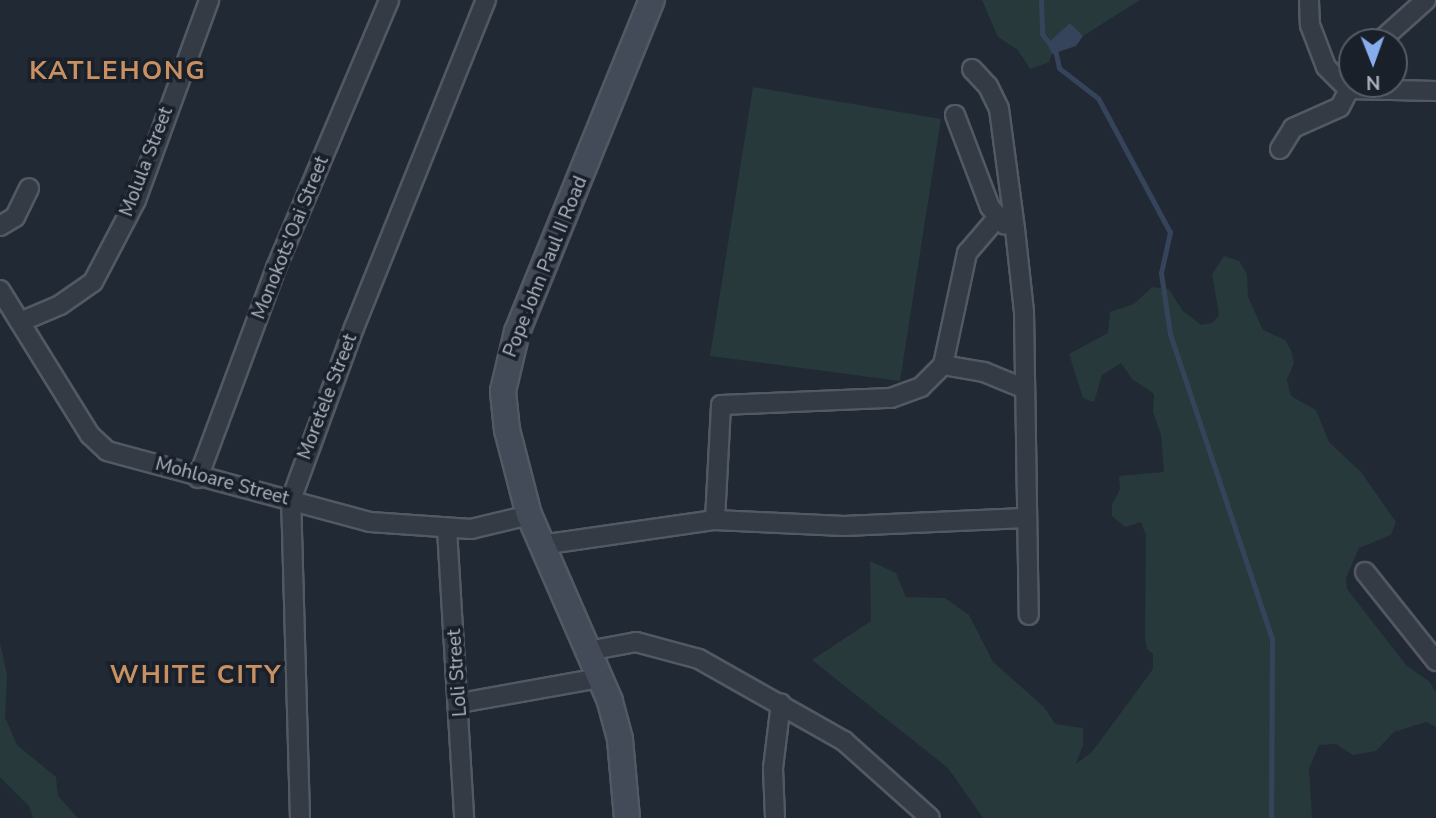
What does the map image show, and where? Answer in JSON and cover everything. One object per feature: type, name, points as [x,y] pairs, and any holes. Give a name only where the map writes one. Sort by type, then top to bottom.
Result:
[{"type":"main road","name":"Pope John Paul II Road","points":[[627,818],[620,739],[599,678],[529,515],[503,411],[507,367],[652,0]]},
{"type":"street","name":"Molula Street","points":[[20,322],[60,305],[93,282],[136,200],[209,0]]},
{"type":"street","name":"Monokots'Oai Street","points":[[198,478],[276,268],[389,0]]},
{"type":"street","name":"Moretele Street","points":[[300,818],[291,500],[354,328],[486,0]]},
{"type":"street","points":[[1308,0],[1310,25],[1326,67],[1338,76]]},
{"type":"street","points":[[1395,28],[1426,0]]},
{"type":"street","points":[[972,69],[988,86],[999,109],[1024,312],[1025,518],[1029,615]]},
{"type":"street","points":[[1408,89],[1436,91]]},
{"type":"street","points":[[1280,149],[1293,128],[1340,107],[1344,98]]},
{"type":"street","points":[[955,116],[998,218],[1015,229]]},
{"type":"street","points":[[0,226],[15,217],[29,188]]},
{"type":"street","points":[[715,520],[721,405],[891,398],[921,387],[943,365],[967,253],[998,218]]},
{"type":"street","name":"Mohloare Street","points":[[0,290],[90,435],[107,451],[198,478],[370,522],[471,529],[529,515]]},
{"type":"street","points":[[943,365],[984,372],[1023,388]]},
{"type":"street","points":[[541,545],[715,520],[845,526],[1025,518]]},
{"type":"street","name":"Loli Street","points":[[447,528],[460,703],[464,818]]},
{"type":"street","points":[[1365,572],[1436,661]]},
{"type":"street","points":[[588,651],[652,644],[699,659],[844,741],[930,818]]},
{"type":"street","points":[[460,703],[599,678]]},
{"type":"street","points":[[775,818],[774,768],[781,703]]},
{"type":"shaded area","points":[[982,0],[1140,0],[1083,36],[1071,24],[1047,44],[1052,54],[1049,62],[1030,69],[1018,50],[998,37]]},
{"type":"shaded area","points":[[753,87],[941,119],[900,381],[710,356]]},
{"type":"shaded area","points":[[1224,256],[1239,261],[1247,274],[1248,297],[1263,330],[1285,340],[1291,350],[1294,363],[1287,380],[1291,396],[1316,410],[1329,442],[1361,472],[1396,522],[1391,535],[1359,548],[1346,578],[1347,589],[1407,666],[1430,682],[1436,693],[1436,727],[1426,722],[1394,732],[1376,751],[1353,755],[1336,744],[1319,745],[1309,769],[1312,818],[983,818],[948,768],[812,660],[871,621],[870,561],[896,573],[906,597],[945,598],[969,615],[993,662],[1044,707],[1055,724],[1083,728],[1083,745],[1076,764],[1092,752],[1153,669],[1153,654],[1147,649],[1145,638],[1146,535],[1141,522],[1125,527],[1112,516],[1112,504],[1120,489],[1119,476],[1164,472],[1161,435],[1153,412],[1154,394],[1132,379],[1121,363],[1102,375],[1094,402],[1083,398],[1069,354],[1108,333],[1110,312],[1134,304],[1152,287],[1169,289],[1182,310],[1201,325],[1212,323],[1219,315],[1212,274]]},
{"type":"shaded area","points":[[0,643],[7,675],[5,717],[17,745],[56,777],[58,796],[78,818],[33,818],[29,806],[0,777]]},
{"type":"water","points":[[1070,23],[1083,36],[1076,46],[1052,54],[1047,44]]},
{"type":"waterway","points":[[1041,0],[1042,34],[1055,50],[1059,68],[1098,98],[1170,232],[1161,273],[1170,334],[1272,638],[1271,818]]},
{"type":"district","name":"KATLEHONG","points":[[118,71]]},
{"type":"district","name":"WHITE CITY","points":[[196,675]]}]
